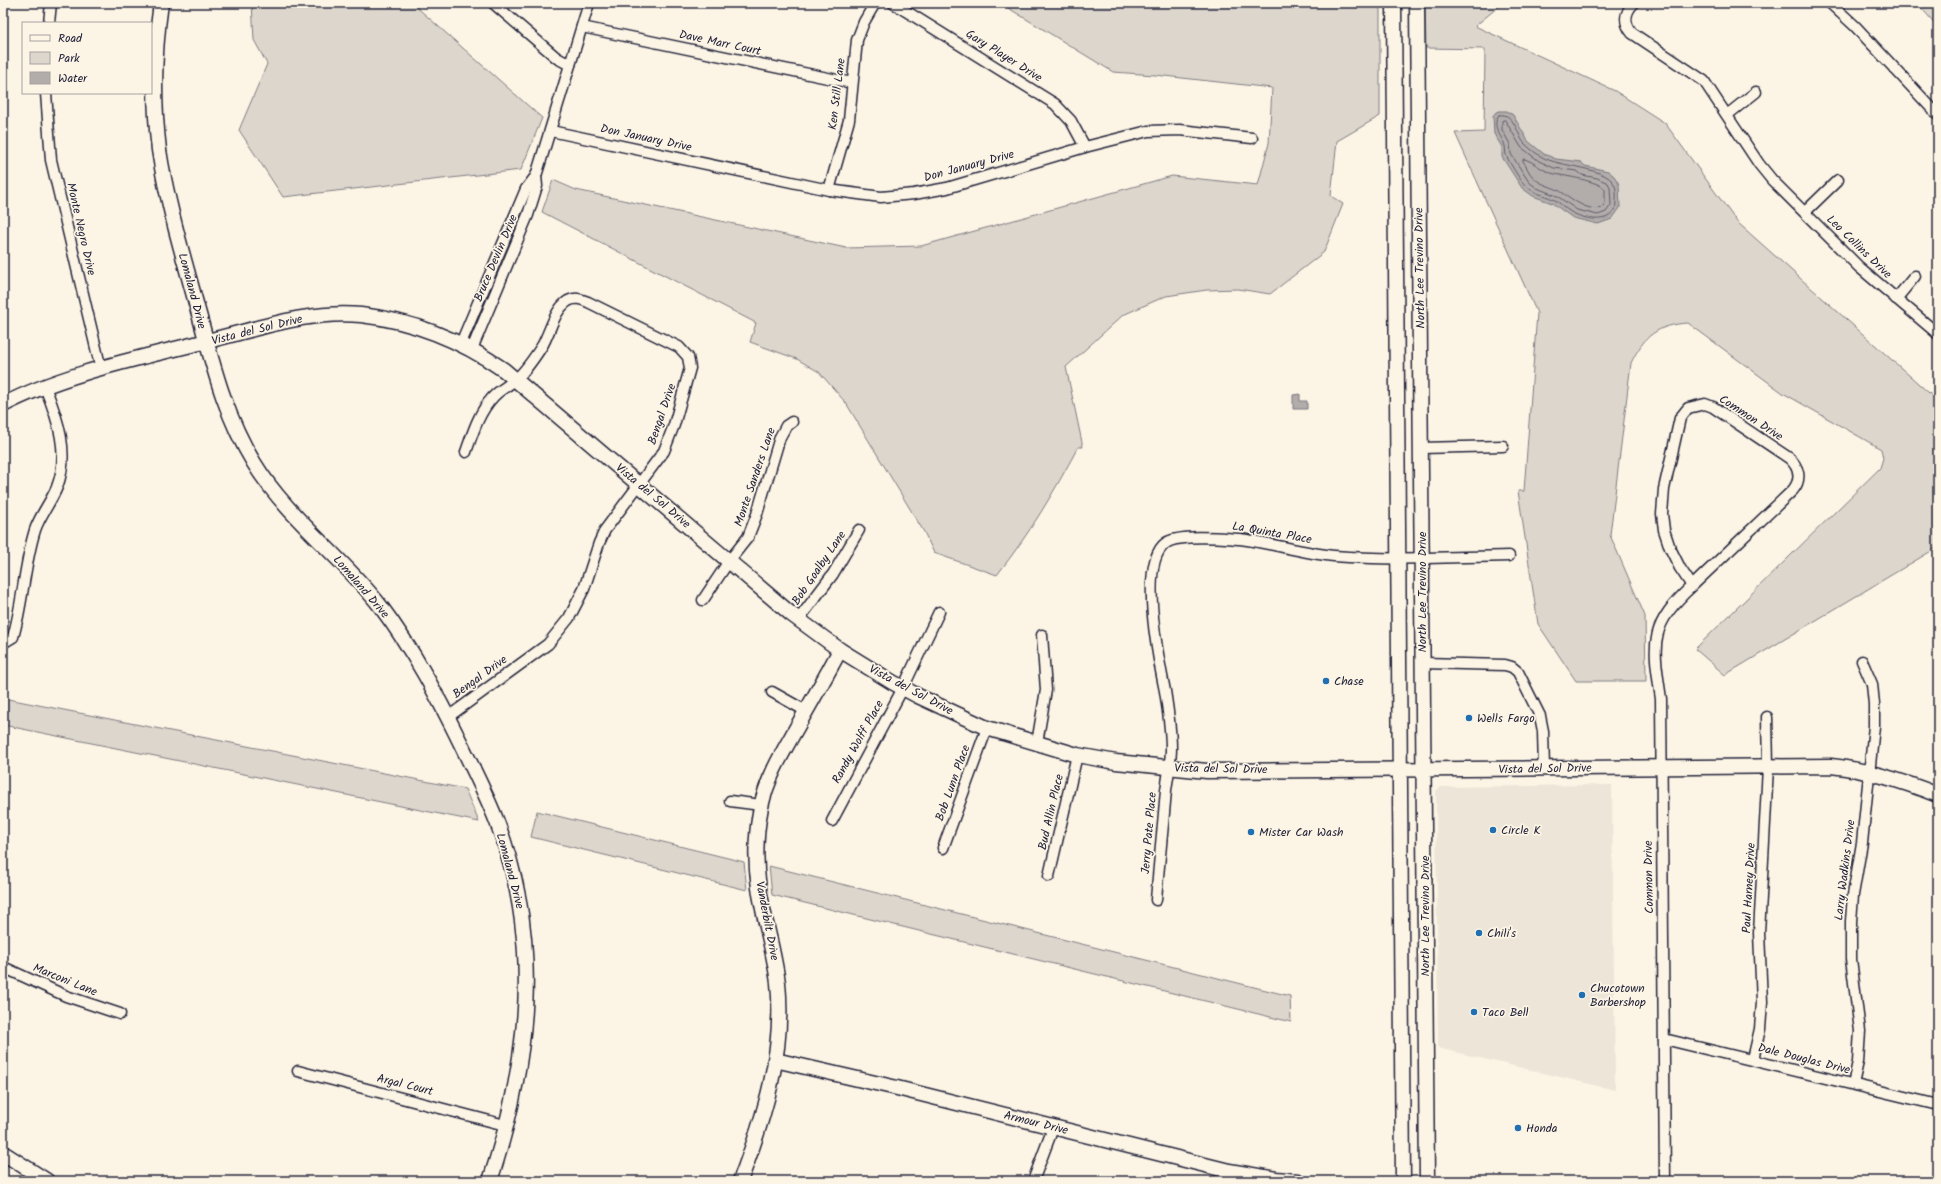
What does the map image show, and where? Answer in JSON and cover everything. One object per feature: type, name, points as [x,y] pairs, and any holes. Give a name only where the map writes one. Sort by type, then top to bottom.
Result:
[{"type":"main road","name":"Lomaland Drive","points":[[160,3],[155,69],[155,98],[159,150],[175,227],[221,395],[230,417],[262,477],[288,509],[350,571],[381,608],[414,654],[448,717],[496,821],[513,875],[521,911],[526,954],[526,1006],[520,1061],[506,1125],[490,1181]]},
{"type":"main road","name":"North Lee Trevino Drive","points":[[1394,3],[1403,1181]]},
{"type":"main road","name":"North Lee Trevino Drive","points":[[1418,3],[1427,1181]]},
{"type":"main road","name":"Vista del Sol Drive","points":[[4,402],[101,370],[278,322],[314,316],[345,315],[366,316],[404,323],[466,346],[516,379],[729,561],[799,619],[840,650],[902,688],[988,728],[1077,755],[1116,762],[1207,771],[1831,766],[1868,771],[1902,781],[1938,795]]},
{"type":"main road","name":"Vanderbilt Drive","points":[[740,1181],[763,1117],[775,1060],[778,986],[775,962],[759,887],[757,841],[761,805],[779,759],[840,650]]},
{"type":"main road","points":[[1402,997],[1425,996]]},
{"type":"main road","name":"Armour Drive","points":[[775,1060],[897,1088],[1229,1171],[1298,1181]]},
{"type":"main road","points":[[3,1152],[47,1181]]},
{"type":"street","points":[[49,22],[51,3]]},
{"type":"street","points":[[493,3],[557,58],[570,65]]},
{"type":"street","name":"Bruce Devlin Drive","points":[[466,346],[526,189],[536,176],[589,3]]},
{"type":"street","name":"Ken Still Lane","points":[[829,190],[849,120],[857,40],[864,22],[875,3]]},
{"type":"street","name":"Gary Player Drive","points":[[893,3],[1055,104],[1071,121],[1085,147]]},
{"type":"street","name":"Leo Collins Drive","points":[[1634,3],[1629,8],[1626,17],[1627,26],[1632,33],[1696,74],[1709,87],[1759,164],[1843,253],[1938,334]]},
{"type":"street","points":[[1830,3],[1890,63],[1938,115]]},
{"type":"street","name":"Dave Marr Court","points":[[582,27],[852,83]]},
{"type":"street","points":[[1727,115],[1756,92]]},
{"type":"street","name":"Monte Negro Drive","points":[[46,94],[51,160],[101,370]]},
{"type":"street","name":"Don January Drive","points":[[551,131],[829,190],[881,197],[914,194],[947,188],[1085,147],[1148,131],[1167,129],[1252,138]]},
{"type":"street","points":[[1804,212],[1838,180]]},
{"type":"street","points":[[1896,299],[1915,276]]},
{"type":"street","name":"Bengal Drive","points":[[448,717],[548,644],[578,603],[598,543],[605,530],[625,501],[640,485],[664,451],[674,426],[690,368],[688,357],[684,352],[588,302],[573,298],[566,302],[559,311],[536,356],[516,379],[494,396],[484,409],[477,421],[466,452]]},
{"type":"street","points":[[3,643],[13,637],[35,530],[57,487],[64,460],[63,445],[51,402],[45,388]]},
{"type":"street","name":"Common Drive","points":[[1665,1181],[1661,699],[1655,660],[1656,640],[1663,618],[1692,586],[1793,490],[1798,482],[1799,473],[1797,466],[1789,458],[1713,407],[1705,404],[1688,408],[1680,418],[1662,504],[1664,530],[1670,548],[1680,568],[1692,586]]},
{"type":"street","name":"Monte Sanders Lane","points":[[703,600],[729,561],[748,537],[780,437],[786,426],[792,422]]},
{"type":"street","points":[[1421,448],[1503,446]]},
{"type":"street","name":"Bob Goalby Lane","points":[[799,619],[833,574],[859,530]]},
{"type":"street","name":"La Quinta Place","points":[[1168,768],[1172,750],[1171,731],[1153,631],[1152,596],[1158,554],[1164,544],[1168,541],[1195,537],[1216,537],[1254,541],[1326,555],[1372,558],[1508,556]]},
{"type":"street","name":"Randy Wolff Place","points":[[832,821],[902,688],[938,612]]},
{"type":"street","points":[[1037,743],[1046,690],[1042,635]]},
{"type":"street","name":"Larry Wadkins Drive","points":[[1853,1084],[1858,1062],[1860,1031],[1851,959],[1851,921],[1853,895],[1862,842],[1868,771],[1874,726],[1872,684],[1862,661]]},
{"type":"street","points":[[1423,663],[1504,665],[1512,667],[1518,672],[1540,716],[1543,731],[1544,769]]},
{"type":"street","points":[[772,692],[806,711]]},
{"type":"street","name":"Paul Harney Drive","points":[[1753,1059],[1760,1029],[1762,1002],[1759,932],[1768,767],[1767,717]]},
{"type":"street","name":"Bob Lunn Place","points":[[943,848],[988,728]]},
{"type":"street","name":"Bud Allin Place","points":[[1049,876],[1077,755]]},
{"type":"street","name":"Jerry Pate Place","points":[[1156,900],[1168,768]]},
{"type":"street","points":[[730,801],[761,805]]},
{"type":"street","name":"Marconi Lane","points":[[3,967],[66,996],[120,1014]]},
{"type":"street","name":"Dale Douglas Drive","points":[[1664,1039],[1753,1059],[1938,1105]]},
{"type":"street","name":"Argal Court","points":[[298,1071],[506,1125]]},
{"type":"street","points":[[1033,1181],[1053,1128]]},
{"type":"shaded area","points":[[1612,785],[1615,1090],[1438,1048],[1436,791],[1440,787]]},
{"type":"green space","points":[[252,3],[412,3],[542,118],[521,170],[283,197],[239,130],[267,64],[254,40]]},
{"type":"green space","points":[[1000,3],[1380,3],[1380,116],[1337,141],[1331,196],[1343,204],[1324,252],[1270,294],[1238,289],[1207,290],[1166,296],[1123,315],[1066,367],[1083,447],[1078,447],[1040,513],[1020,544],[997,575],[934,553],[924,532],[846,403],[819,372],[797,359],[750,342],[756,323],[542,212],[553,180],[576,190],[846,248],[921,246],[1172,176],[1258,185],[1269,143],[1272,88],[1155,75],[1113,72]]},
{"type":"green space","points":[[1425,3],[1503,3],[1475,26],[1615,91],[1665,123],[1737,222],[1938,401],[1938,547],[1725,675],[1695,649],[1880,468],[1883,458],[1881,449],[1783,393],[1688,323],[1668,326],[1660,329],[1647,339],[1631,363],[1610,535],[1645,616],[1646,681],[1576,681],[1538,624],[1518,491],[1524,491],[1537,313],[1455,133],[1484,132],[1485,49],[1426,48]]},
{"type":"green space","points":[[1917,3],[1938,3],[1938,27]]},
{"type":"green space","points":[[3,698],[465,789],[479,822],[3,725]]},
{"type":"green space","points":[[537,811],[744,862],[747,890],[531,837]]},
{"type":"green space","points":[[769,866],[1290,996],[1291,1022],[772,895]]},
{"type":"water","points":[[1507,111],[1513,115],[1528,141],[1544,154],[1556,159],[1581,162],[1585,166],[1608,171],[1614,176],[1619,184],[1620,208],[1612,219],[1598,224],[1573,218],[1552,203],[1533,196],[1522,188],[1502,157],[1502,147],[1494,134],[1493,116],[1496,112]]},
{"type":"water","points":[[1300,394],[1300,401],[1307,401],[1307,409],[1293,409],[1293,395]]},
{"type":"place","name":"Chase","points":[[1326,681]]},
{"type":"place","name":"Wells Fargo","points":[[1469,718]]},
{"type":"place","name":"Circle K","points":[[1493,830]]},
{"type":"place","name":"Mister Car Wash","points":[[1251,832]]},
{"type":"place","name":"Chili's","points":[[1479,933]]},
{"type":"place","name":"Chucotown Barbershop","points":[[1582,995]]},
{"type":"place","name":"Taco Bell","points":[[1474,1012]]},
{"type":"place","name":"Honda","points":[[1518,1128]]}]
